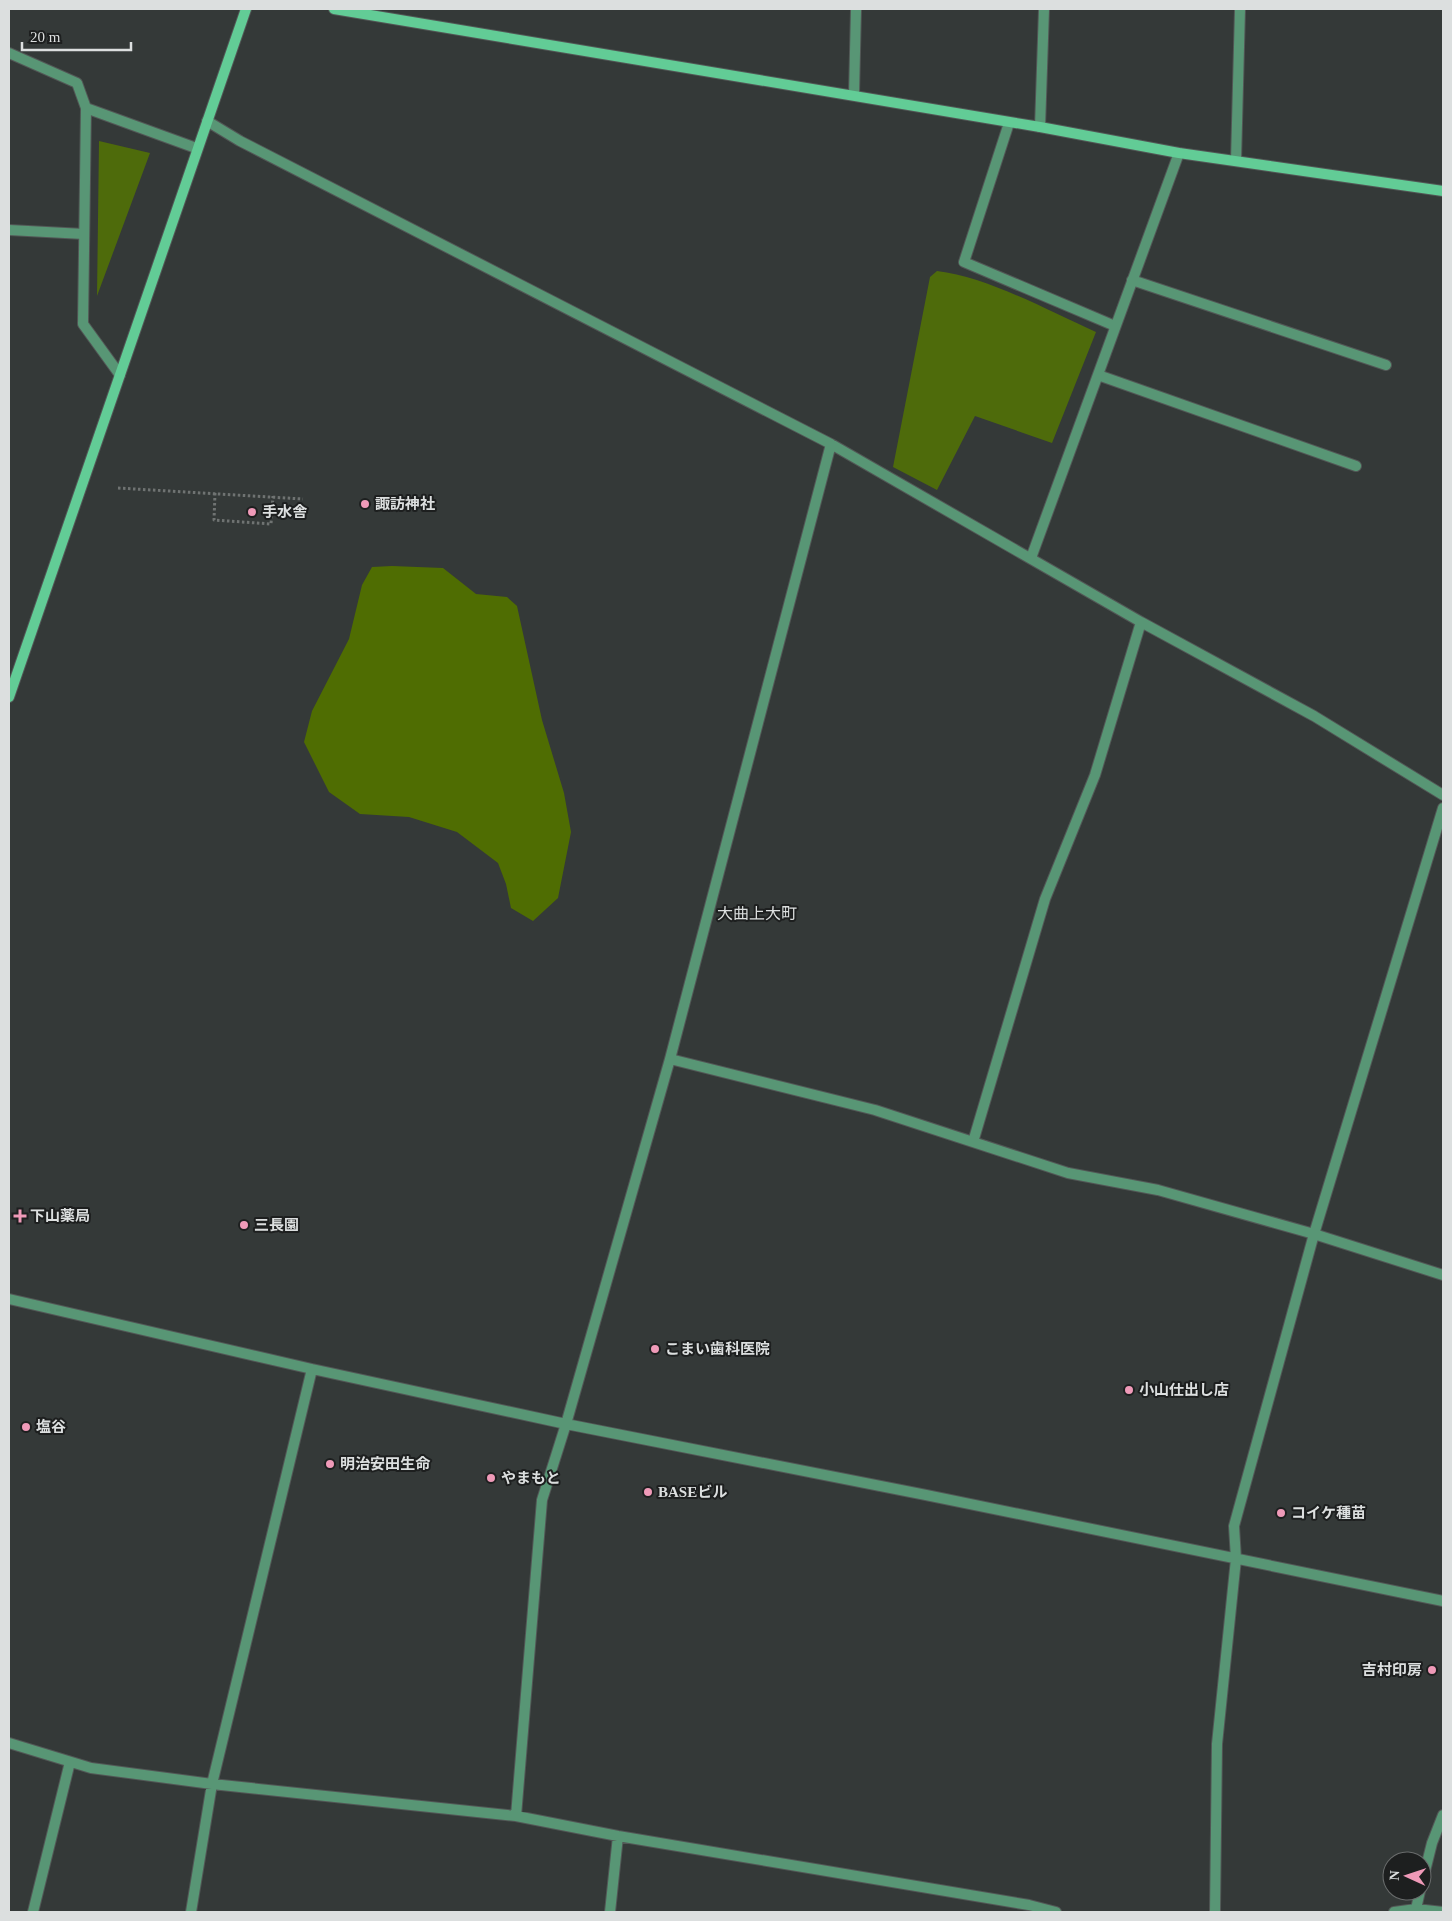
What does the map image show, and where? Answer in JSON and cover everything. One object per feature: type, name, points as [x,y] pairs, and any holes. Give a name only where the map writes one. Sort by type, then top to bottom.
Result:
[{"type":"street","points":[[9,697],[196,148],[246,9]]},
{"type":"street","points":[[334,9],[854,95],[1179,153],[1443,191]]},
{"type":"street","points":[[854,95],[856,9]]},
{"type":"street","points":[[1040,127],[1044,9]]},
{"type":"street","points":[[1236,161],[1240,9]]},
{"type":"street","points":[[9,53],[77,83],[86,108],[83,324],[120,374]]},
{"type":"street","points":[[86,108],[196,148]]},
{"type":"street","points":[[207,121],[240,141],[831,444],[1142,622],[1314,716],[1443,795]]},
{"type":"street","points":[[1009,123],[964,262],[1115,326]]},
{"type":"street","points":[[1031,558],[1179,153]]},
{"type":"street","points":[[9,230],[84,234]]},
{"type":"street","points":[[1132,280],[1386,364]]},
{"type":"street","points":[[1098,375],[1356,466]]},
{"type":"street","points":[[516,1816],[542,1500],[566,1424],[670,1059],[831,444]]},
{"type":"street","points":[[973,1142],[1045,899],[1095,775],[1142,622]]},
{"type":"street","points":[[1215,1912],[1218,1744],[1236,1559],[1234,1526],[1314,1234],[1443,808]]},
{"type":"street","points":[[670,1059],[875,1110],[1068,1173],[1158,1190],[1314,1234],[1443,1275]]},
{"type":"street","points":[[9,1299],[312,1369],[566,1424],[1443,1601]]},
{"type":"street","points":[[191,1912],[212,1784],[312,1369]]},
{"type":"street","points":[[9,1743],[91,1768],[212,1784],[516,1816],[618,1836],[1020,1904],[1056,1912]]},
{"type":"street","points":[[33,1912],[70,1762]]},
{"type":"street","points":[[1430,1851],[1443,1816]]},
{"type":"street","points":[[610,1912],[618,1836]]},
{"type":"street","points":[[1416,1909],[1418,1901]]},
{"type":"street","points":[[1394,1912],[1416,1909],[1443,1912]]},
{"type":"path","points":[[118,488],[303,498]]},
{"type":"path","points":[[216,494],[214,520],[271,524],[273,496]]},
{"type":"green space","points":[[99,141],[150,153],[97,296]]},
{"type":"green space","points":[[937,271],[957,274],[997,287],[1096,332],[1052,443],[975,416],[937,490],[893,467],[930,277]]},
{"type":"green space","points":[[372,567],[443,568],[476,594],[507,597],[517,606],[542,720],[564,793],[571,832],[558,898],[533,921],[511,908],[506,884],[498,863],[457,832],[409,817],[360,814],[329,792],[304,742],[312,711],[349,639],[362,585]]},
{"type":"place","name":"諏訪神社","points":[[365,504]]},
{"type":"place","name":"手水舎","points":[[252,512]]},
{"type":"place","name":"下山薬局","points":[[20,1216]]},
{"type":"place","name":"三長園","points":[[244,1225]]},
{"type":"place","name":"こまい歯科医院","points":[[655,1349]]},
{"type":"place","name":"小山仕出し店","points":[[1129,1390]]},
{"type":"place","name":"塩谷","points":[[26,1427]]},
{"type":"place","name":"明治安田生命","points":[[330,1464]]},
{"type":"place","name":"やまもと","points":[[491,1478]]},
{"type":"place","name":"BASEビル","points":[[648,1492]]},
{"type":"place","name":"コイケ種苗","points":[[1281,1513]]},
{"type":"place","name":"吉村印房","points":[[1432,1670]]},
{"type":"district","name":"大曲上大町","points":[[757,913]]}]
